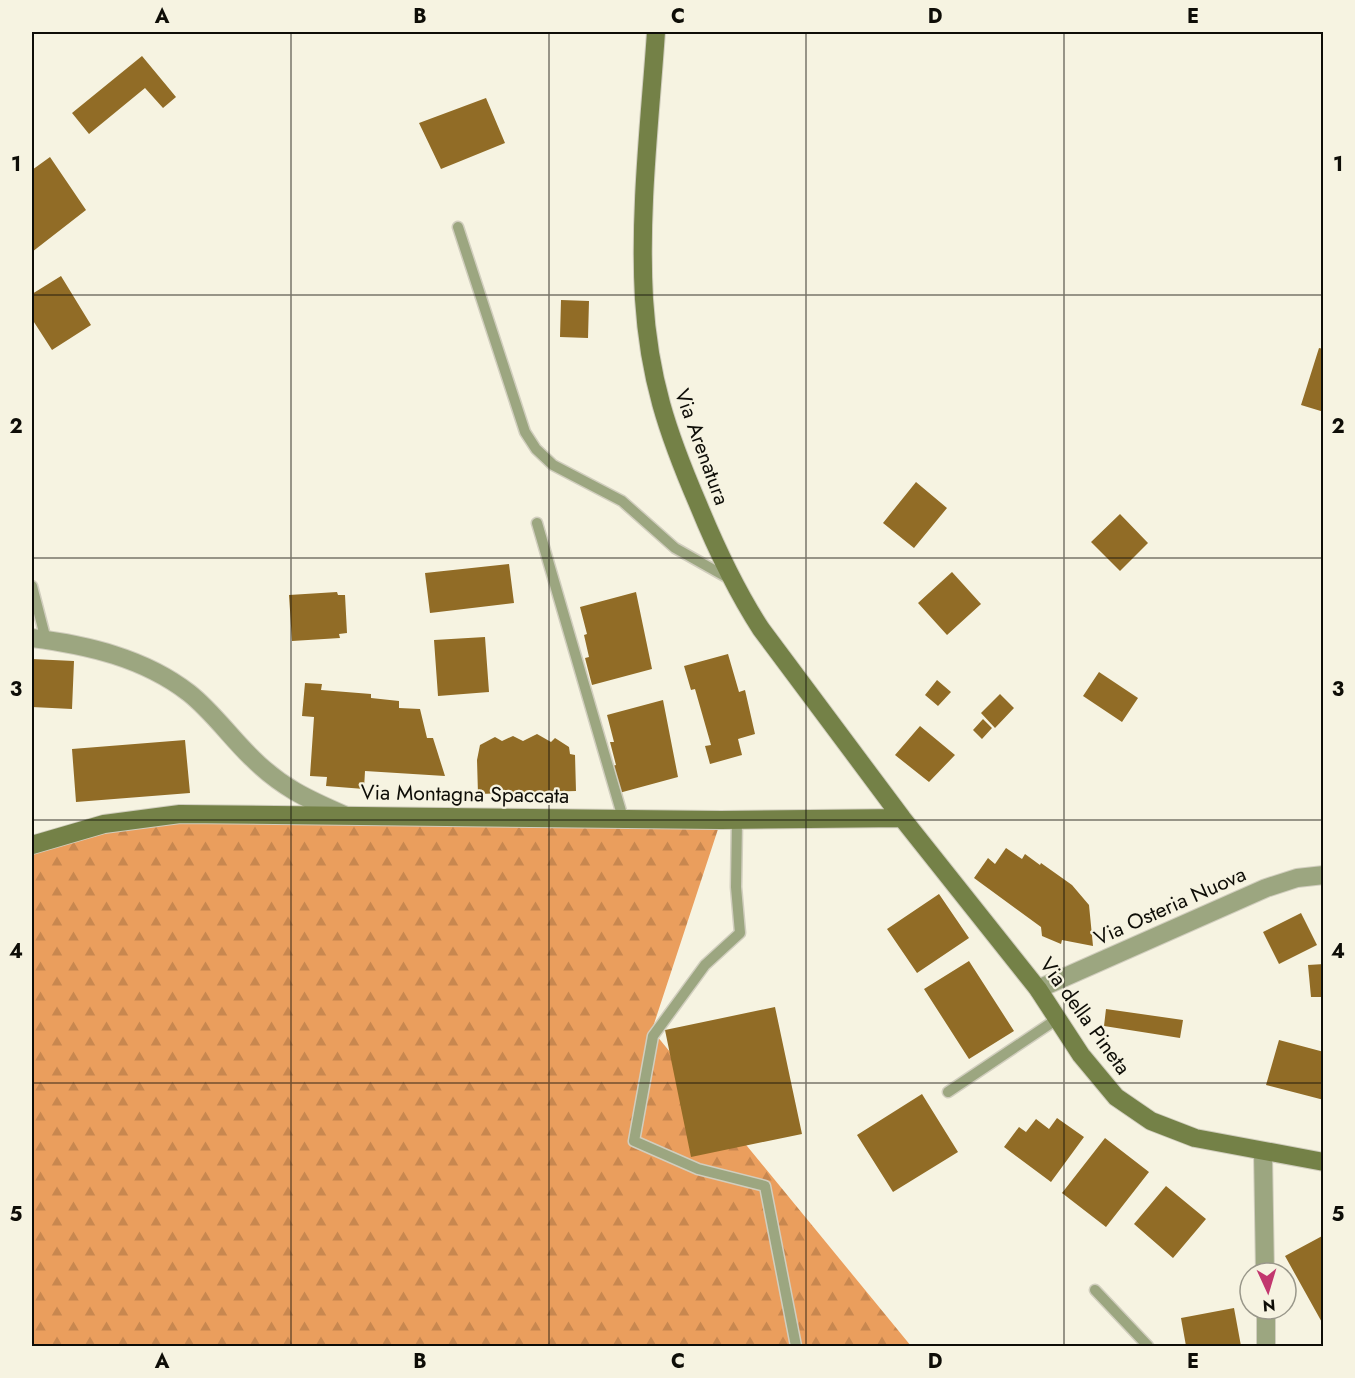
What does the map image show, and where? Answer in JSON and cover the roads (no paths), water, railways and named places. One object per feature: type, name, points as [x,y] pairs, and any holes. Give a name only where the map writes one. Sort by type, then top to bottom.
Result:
[{"type":"street","name":"Via Arenatura","points":[[656,32],[643,240],[644,300],[651,361],[660,405],[730,579],[761,629],[902,818]]},
{"type":"street","points":[[39,639],[111,653],[153,671],[190,693],[254,760],[296,795],[344,814]]},
{"type":"street","name":"Via Montagna Spaccata","points":[[32,845],[82,829],[142,817],[198,814],[736,820],[902,818]]},
{"type":"street","name":"Via della Pineta","points":[[902,818],[1038,989],[1102,1081],[1138,1113],[1195,1138],[1263,1153],[1323,1162]]},
{"type":"street","name":"Via Osteria Nuova","points":[[1038,989],[1266,888],[1297,878],[1323,875]]},
{"type":"street","points":[[1263,1153],[1265,1261]]},
{"type":"street","points":[[1266,1321],[1266,1347]]},
{"type":"lane","points":[[458,226],[525,432],[536,449],[564,472],[622,501],[675,548],[730,579]]},
{"type":"lane","points":[[537,523],[623,818]]},
{"type":"lane","points":[[32,586],[39,639]]},
{"type":"lane","points":[[736,820],[736,887],[740,933],[705,965],[653,1036],[633,1141],[698,1169],[765,1186],[796,1347]]},
{"type":"lane","points":[[948,1092],[1057,1018]]},
{"type":"lane","points":[[1095,1290],[1148,1347]]}]
